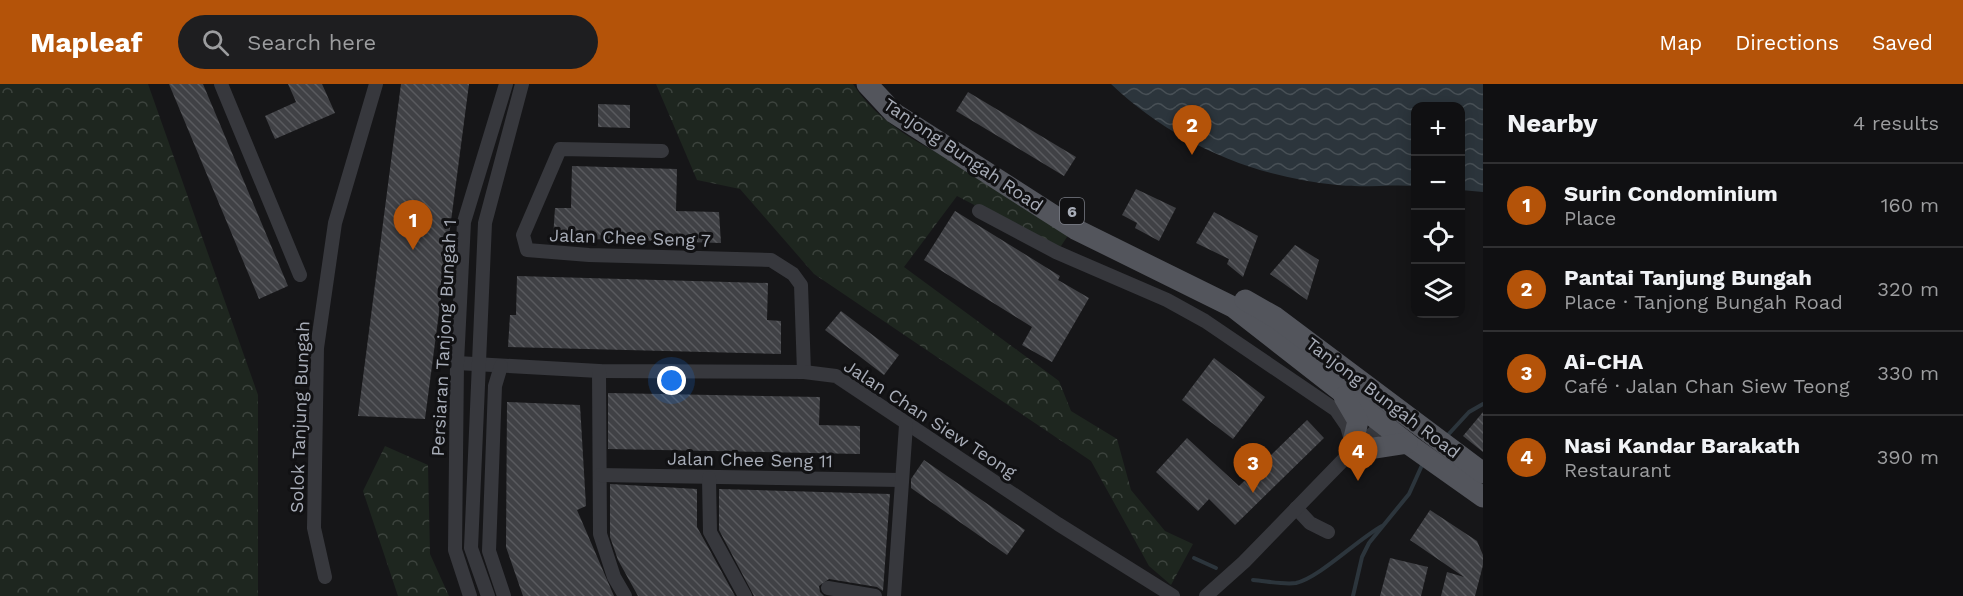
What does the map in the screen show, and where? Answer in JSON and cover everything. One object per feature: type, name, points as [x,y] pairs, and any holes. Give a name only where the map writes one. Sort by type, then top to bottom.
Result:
[{"type":"main road","name":"Tanjong Bungah Road","points":[[867,84],[894,113],[1075,229],[1233,307],[1335,385],[1389,415],[1425,429],[1483,473]]},
{"type":"main road","name":"Tanjong Bungah Road","points":[[882,84],[907,107],[1083,218],[1210,280],[1275,317],[1389,415],[1409,445],[1483,497]]},
{"type":"main road","points":[[1335,385],[1358,421],[1353,450],[1409,445]]},
{"type":"street","points":[[221,84],[300,275]]},
{"type":"street","name":"Solok Tanjung Bungah","points":[[325,577],[314,528],[317,348],[335,223],[376,84]]},
{"type":"street","name":"Persiaran Tanjong Bungah 1","points":[[470,596],[455,550],[457,363],[464,222],[506,84]]},
{"type":"street","name":"Persiaran Tanjong Bungah 1","points":[[488,596],[471,548],[485,223],[522,84]]},
{"type":"street","name":"Jalan Chee Seng 7","points":[[662,151],[560,149],[523,235],[527,250],[589,255],[771,260],[793,274],[801,285],[804,372]]},
{"type":"street","points":[[979,211],[1056,252],[1167,300],[1205,321],[1336,410],[1347,426],[1353,450]]},
{"type":"street","name":"Jalan Chan Siew Teong","points":[[457,363],[599,371],[804,372],[836,376],[906,425],[1173,596]]},
{"type":"street","points":[[501,366],[495,386],[489,551],[504,596]]},
{"type":"street","points":[[599,371],[600,534],[614,577],[625,596]]},
{"type":"street","points":[[478,385],[495,386]]},
{"type":"street","points":[[1206,596],[1389,415]]},
{"type":"street","points":[[894,596],[906,425]]},
{"type":"street","name":"Jalan Chee Seng 11","points":[[600,475],[901,480]]},
{"type":"street","points":[[709,478],[710,532],[745,596]]},
{"type":"street","points":[[1296,508],[1310,524],[1328,532]]},
{"type":"street","points":[[828,588],[875,596]]},
{"type":"green space","points":[[0,84],[148,84],[258,395],[258,596],[0,596]]},
{"type":"green space","points":[[656,84],[853,84],[867,103],[902,132],[1004,188],[1069,234],[1061,246],[1053,246],[957,196],[904,267],[1059,381],[1071,411],[1117,439],[1131,490],[1165,531],[1193,544],[1171,585],[1149,566],[1091,461],[814,274],[740,189],[697,180]]},
{"type":"green space","points":[[385,446],[428,465],[430,554],[449,596],[398,596],[363,491]]},
{"type":"water","points":[[1111,84],[1483,84],[1483,192],[1465,190],[1465,102],[1411,102],[1411,186],[1347,186],[1306,181],[1275,174],[1216,154],[1161,124]]},
{"type":"building","points":[[169,84],[203,84],[288,286],[259,299]]},
{"type":"building","points":[[288,84],[322,84],[335,113],[275,139],[265,116],[296,102]]},
{"type":"building","points":[[401,84],[469,84],[425,419],[358,416]]},
{"type":"building","points":[[968,92],[1076,157],[1064,176],[956,111]]},
{"type":"building","points":[[598,104],[630,105],[630,128],[598,127]]},
{"type":"building","points":[[572,166],[677,169],[676,211],[719,212],[721,243],[553,238],[555,208],[571,208]]},
{"type":"building","points":[[1136,189],[1176,208],[1159,241],[1135,228],[1137,223],[1122,215]]},
{"type":"building","points":[[955,211],[1060,276],[1058,280],[1089,298],[1052,362],[1022,345],[1032,327],[924,260]]},
{"type":"building","points":[[1214,212],[1258,236],[1243,277],[1227,264],[1229,259],[1196,243]]},
{"type":"building","points":[[1295,245],[1319,260],[1307,300],[1270,274]]},
{"type":"building","points":[[517,276],[768,283],[767,320],[781,321],[781,354],[508,347],[510,315],[516,315]]},
{"type":"building","points":[[841,311],[899,355],[884,375],[825,330]]},
{"type":"building","points":[[1214,358],[1265,397],[1233,439],[1182,400]]},
{"type":"building","points":[[608,393],[820,397],[819,425],[860,426],[860,454],[608,449]]},
{"type":"building","points":[[507,402],[580,405],[586,506],[577,510],[614,596],[523,596],[506,547]]},
{"type":"building","points":[[1483,412],[1483,452],[1463,436]]},
{"type":"building","points":[[1307,420],[1324,438],[1235,525],[1209,499],[1198,511],[1156,472],[1187,438],[1239,486]]},
{"type":"building","points":[[924,460],[1025,530],[1007,555],[911,488],[911,479]]},
{"type":"building","points":[[610,484],[697,489],[697,527],[735,596],[638,596],[618,560],[610,537]]},
{"type":"building","points":[[719,489],[890,494],[883,591],[877,587],[829,579],[819,586],[824,596],[754,596],[719,530]]},
{"type":"building","points":[[1430,510],[1477,541],[1483,555],[1483,565],[1475,596],[1441,596],[1447,572],[1464,577],[1410,540]]},
{"type":"building","points":[[1390,558],[1428,567],[1421,596],[1380,596]]},
{"type":"waterway","points":[[1446,437],[1469,412],[1483,404]]},
{"type":"waterway","points":[[1353,596],[1362,557],[1369,543],[1409,494],[1423,463]]},
{"type":"waterway","points":[[1253,580],[1281,583],[1296,583],[1305,580],[1382,526]]},
{"type":"waterway","points":[[1194,558],[1216,568]]},
{"type":"place","name":"Pantai Tanjung Bungah","points":[[1192,155]]},
{"type":"place","name":"Surin Condominium","points":[[413,250]]},
{"type":"place","name":"Nasi Kandar Barakath","points":[[1358,481]]},
{"type":"place","name":"Ai-CHA","points":[[1253,493]]}]
